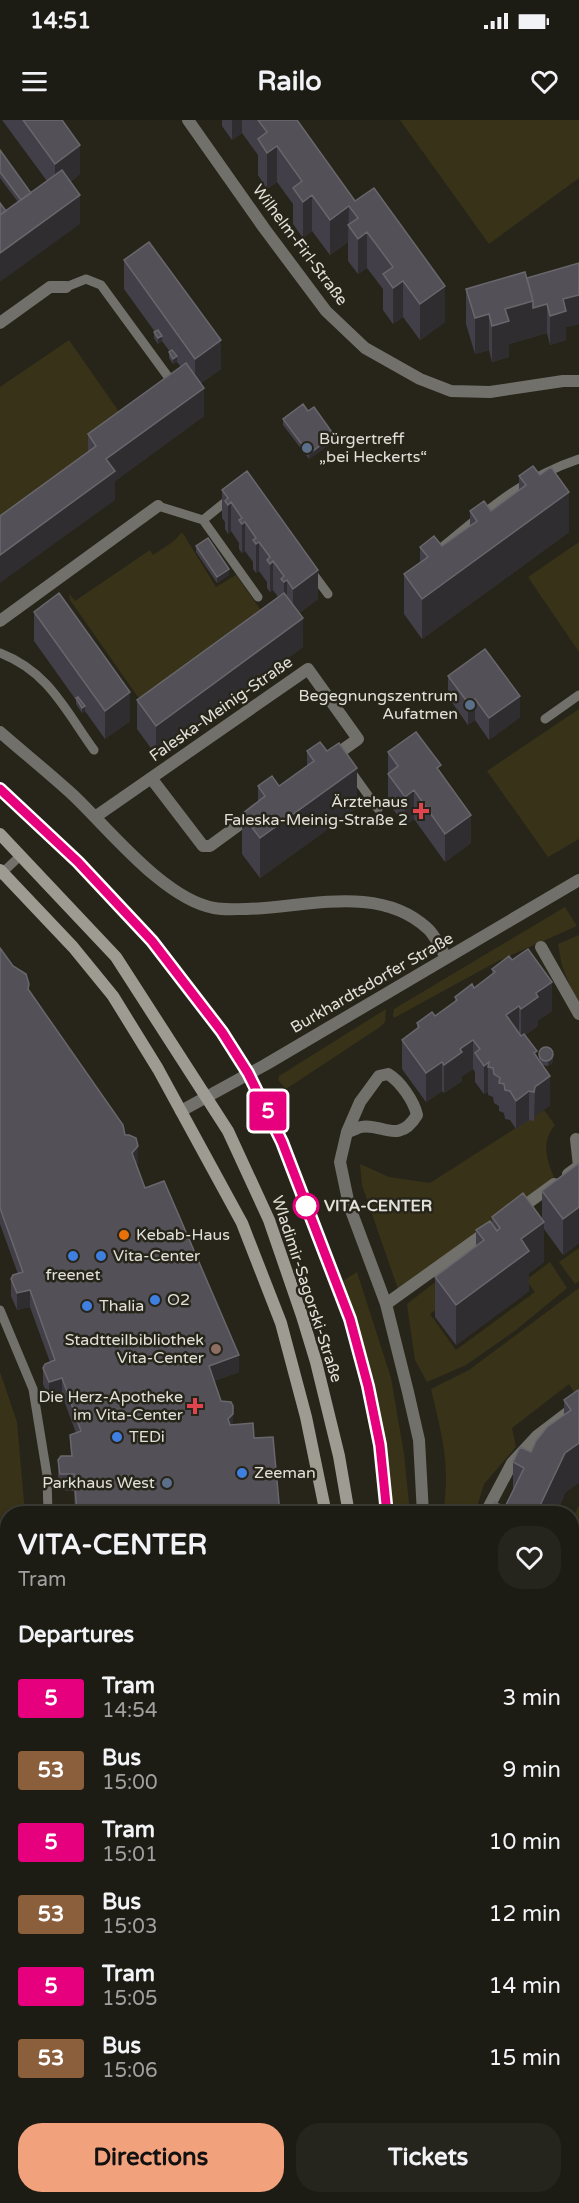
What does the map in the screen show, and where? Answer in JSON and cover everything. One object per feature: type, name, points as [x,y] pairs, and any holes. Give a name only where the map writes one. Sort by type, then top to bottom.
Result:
[{"type":"main road","name":"Wladimir-Sagorski-Straße","points":[[0,834],[116,957],[207,1095],[228,1131],[269,1220],[316,1362],[339,1456],[348,1506]]},
{"type":"main road","points":[[1,872],[73,947],[112,996],[158,1069],[242,1223],[281,1323],[306,1417],[324,1506]]},
{"type":"street","name":"Wilhelm-Firl-Straße","points":[[188,120],[326,311],[365,348],[420,379],[452,391],[490,392],[562,381],[579,381]]},
{"type":"street","points":[[0,323],[50,287],[66,287]]},
{"type":"street","points":[[0,621],[158,506]]},
{"type":"street","name":"Faleska-Meinig-Straße","points":[[94,817],[308,669],[358,739],[323,765]]},
{"type":"street","points":[[0,732],[72,794],[154,875],[201,905],[214,909],[328,902],[367,902],[388,906],[428,928],[446,958]]},
{"type":"street","name":"Faleska-Meinig-Straße","points":[[151,778],[203,846],[210,846],[266,805]]},
{"type":"street","name":"Burkhardtsdorfer Straße","points":[[181,1111],[265,1065],[579,880]]},
{"type":"street","points":[[541,947],[579,1014]]},
{"type":"street","points":[[348,1132],[363,1126],[391,1132],[403,1128],[417,1115],[415,1107],[394,1078],[388,1074],[379,1076],[360,1102],[348,1132],[340,1162],[349,1205],[386,1304],[419,1440],[423,1506]]},
{"type":"street","points":[[386,1304],[579,1166],[576,1139]]},
{"type":"street","points":[[489,1506],[512,1463],[537,1436],[579,1404]]},
{"type":"lane","points":[[66,287],[86,279],[101,285],[169,378]]},
{"type":"lane","points":[[429,557],[518,487],[544,472],[579,459]]},
{"type":"lane","points":[[203,520],[239,491]]},
{"type":"lane","points":[[158,506],[203,520],[258,597]]},
{"type":"lane","points":[[308,567],[328,594]]},
{"type":"lane","points":[[0,652],[19,660],[47,683],[94,750]]},
{"type":"lane","points":[[545,719],[579,695]]},
{"type":"lane","points":[[338,753],[378,809]]},
{"type":"lane","points":[[1,872],[21,855]]},
{"type":"lane","points":[[0,1310],[33,1389],[47,1474],[48,1506]]},
{"type":"shaded area","points":[[400,120],[579,120],[579,178],[489,244]]},
{"type":"shaded area","points":[[69,340],[122,416],[144,412],[84,455],[82,475],[0,534],[0,387]]},
{"type":"shaded area","points":[[182,532],[216,587],[236,575],[270,623],[145,707],[70,600],[69,593],[75,601],[150,550],[153,555],[174,541]]},
{"type":"shaded area","points":[[579,542],[579,652],[528,577]]},
{"type":"shaded area","points":[[579,709],[579,839],[548,857],[487,771]]},
{"type":"shaded area","points":[[565,907],[577,926],[498,961],[394,1018],[394,1009]]},
{"type":"shaded area","points":[[579,935],[579,1008],[562,966],[558,944]]},
{"type":"shaded area","points":[[386,1009],[385,1022],[380,1027],[286,1089],[278,1080],[279,1076]]},
{"type":"shaded area","points":[[544,1110],[555,1125],[546,1144],[554,1177],[398,1289],[362,1185],[360,1164],[389,1177],[430,1183]]},
{"type":"shaded area","points":[[579,1248],[579,1281],[575,1284],[559,1262]]},
{"type":"shaded area","points":[[550,1262],[567,1288],[516,1330],[466,1365],[427,1382],[415,1360],[407,1304],[456,1266],[462,1290],[430,1314],[456,1350],[535,1292],[526,1280]]},
{"type":"shaded area","points":[[357,1272],[391,1378],[404,1454],[409,1506],[390,1506],[386,1450],[373,1385],[341,1282]]},
{"type":"shaded area","points":[[579,1288],[579,1396],[577,1397],[569,1384],[512,1428],[516,1447],[484,1484],[477,1506],[444,1506],[446,1465],[431,1389],[469,1370]]},
{"type":"shaded area","points":[[0,1372],[17,1422],[24,1506],[0,1506]]},
{"type":"building","points":[[23,120],[62,120],[80,145],[55,164]]},
{"type":"building","points":[[258,120],[297,120],[355,201],[374,188],[445,286],[420,304],[403,281],[393,288],[383,274],[393,267],[367,232],[358,239],[348,225],[358,218],[349,206],[330,220],[312,195],[303,202],[293,188],[302,181],[277,146],[267,153],[258,139],[267,132]]},
{"type":"building","points":[[0,150],[31,193],[21,200],[0,172]]},
{"type":"building","points":[[62,170],[80,195],[0,253],[0,215]]},
{"type":"building","points":[[0,203],[6,211],[0,215]]},
{"type":"building","points":[[149,242],[221,340],[195,359],[124,260]]},
{"type":"building","points":[[579,263],[579,295],[563,299],[566,311],[550,316],[547,304],[533,308],[527,278]]},
{"type":"building","points":[[525,272],[533,301],[505,309],[509,321],[492,326],[489,314],[475,318],[466,289]]},
{"type":"building","points":[[158,330],[162,336],[158,338],[154,332]]},
{"type":"building","points":[[172,350],[177,356],[173,359],[169,352]]},
{"type":"building","points":[[186,363],[204,388],[106,459],[115,471],[0,555],[0,516],[96,446],[88,434]]},
{"type":"building","points":[[303,404],[308,411],[314,407],[334,435],[309,454],[283,419]]},
{"type":"building","points":[[533,466],[540,475],[551,467],[569,492],[422,599],[404,574],[428,557],[420,547],[434,536],[442,546],[477,521],[470,511],[484,501],[491,511],[526,485],[519,476]]},
{"type":"building","points":[[247,471],[318,570],[293,589],[287,580],[284,582],[281,579],[284,576],[273,561],[270,564],[267,560],[270,557],[259,542],[256,544],[253,540],[256,538],[245,522],[241,523],[239,520],[242,518],[231,502],[228,505],[225,501],[228,498],[222,490]]},
{"type":"building","points":[[208,538],[229,569],[217,577],[196,546]]},
{"type":"building","points":[[59,593],[130,692],[105,711],[34,612]]},
{"type":"building","points":[[284,593],[303,618],[156,726],[137,700]]},
{"type":"building","points":[[485,649],[520,696],[489,718],[475,699],[468,703],[448,676]]},
{"type":"building","points":[[78,697],[85,706],[82,708],[76,698]]},
{"type":"building","points":[[416,732],[441,765],[437,768],[471,815],[445,834],[414,790],[405,797],[388,774],[398,766],[388,752]]},
{"type":"building","points":[[320,742],[327,751],[339,743],[357,768],[260,838],[242,814],[265,796],[258,786],[272,776],[279,786],[314,761],[307,751]]},
{"type":"building","name":"Vita-Center","points":[[0,948],[13,966],[26,974],[28,989],[123,1125],[125,1135],[136,1138],[138,1146],[132,1153],[145,1188],[164,1181],[239,1355],[209,1366],[221,1401],[231,1402],[233,1406],[233,1414],[228,1419],[230,1425],[253,1423],[254,1438],[273,1437],[279,1506],[76,1506],[74,1474],[60,1474],[58,1460],[61,1456],[72,1456],[70,1435],[81,1431],[62,1378],[49,1382],[43,1368],[45,1364],[55,1360],[30,1290],[17,1293],[11,1279],[13,1275],[23,1272],[0,1208]]},
{"type":"building","points":[[528,949],[552,982],[536,993],[538,997],[521,1009],[519,1006],[506,1015],[521,1036],[524,1034],[537,1051],[534,1053],[550,1076],[535,1087],[534,1092],[529,1091],[516,1101],[510,1091],[505,1090],[504,1084],[499,1083],[500,1078],[494,1074],[493,1068],[488,1067],[489,1062],[484,1066],[475,1053],[480,1049],[473,1040],[460,1049],[462,1052],[444,1065],[442,1062],[426,1073],[402,1040],[419,1027],[417,1023],[432,1012],[435,1016],[457,1000],[455,997],[472,984],[474,988],[495,972],[492,969],[509,956],[512,960]]},
{"type":"building","points":[[546,1047],[551,1049],[553,1054],[551,1059],[546,1061],[541,1059],[539,1054],[541,1049]]},
{"type":"building","points":[[579,1163],[579,1207],[563,1219],[542,1191]]},
{"type":"building","points":[[523,1193],[544,1222],[521,1239],[529,1251],[456,1305],[435,1277],[484,1240],[476,1230],[490,1221],[497,1231],[500,1228],[492,1217]]},
{"type":"building","points":[[578,1390],[579,1443],[565,1453],[540,1506],[505,1506],[524,1468],[513,1462],[520,1447],[531,1452],[547,1427],[571,1410],[564,1400]]},
{"type":"tram line","points":[[0,789],[78,862],[152,941],[222,1032],[248,1073],[282,1142],[350,1319],[368,1386],[379,1445],[386,1506]]},
{"type":"tram line","name":"5","points":[[0,789],[78,862],[152,941],[222,1032],[248,1073],[282,1142],[350,1319],[368,1386],[380,1445],[386,1506]]},
{"type":"place","name":"Bürgertreff „bei Heckerts“","points":[[307,448]]},
{"type":"place","name":"Begegnungszentrum Aufatmen","points":[[470,705]]},
{"type":"place","name":"Ärztehaus Faleska-Meinig-Straße 2","points":[[421,811]]},
{"type":"place","name":"VITA-CENTER","points":[[306,1206]]},
{"type":"place","name":"Kebab-Haus","points":[[124,1235]]},
{"type":"place","name":"freenet","points":[[73,1256]]},
{"type":"place","name":"Vita-Center","points":[[101,1256]]},
{"type":"place","name":"O2","points":[[155,1300]]},
{"type":"place","name":"Thalia","points":[[87,1306]]},
{"type":"place","name":"Stadtteilbibliothek Vita-Center","points":[[216,1349]]},
{"type":"place","name":"Die Herz-Apotheke im Vita-Center","points":[[195,1406]]},
{"type":"place","name":"TEDi","points":[[117,1437]]},
{"type":"place","name":"Zeeman","points":[[242,1473]]},
{"type":"place","name":"Parkhaus West","points":[[167,1483]]}]
